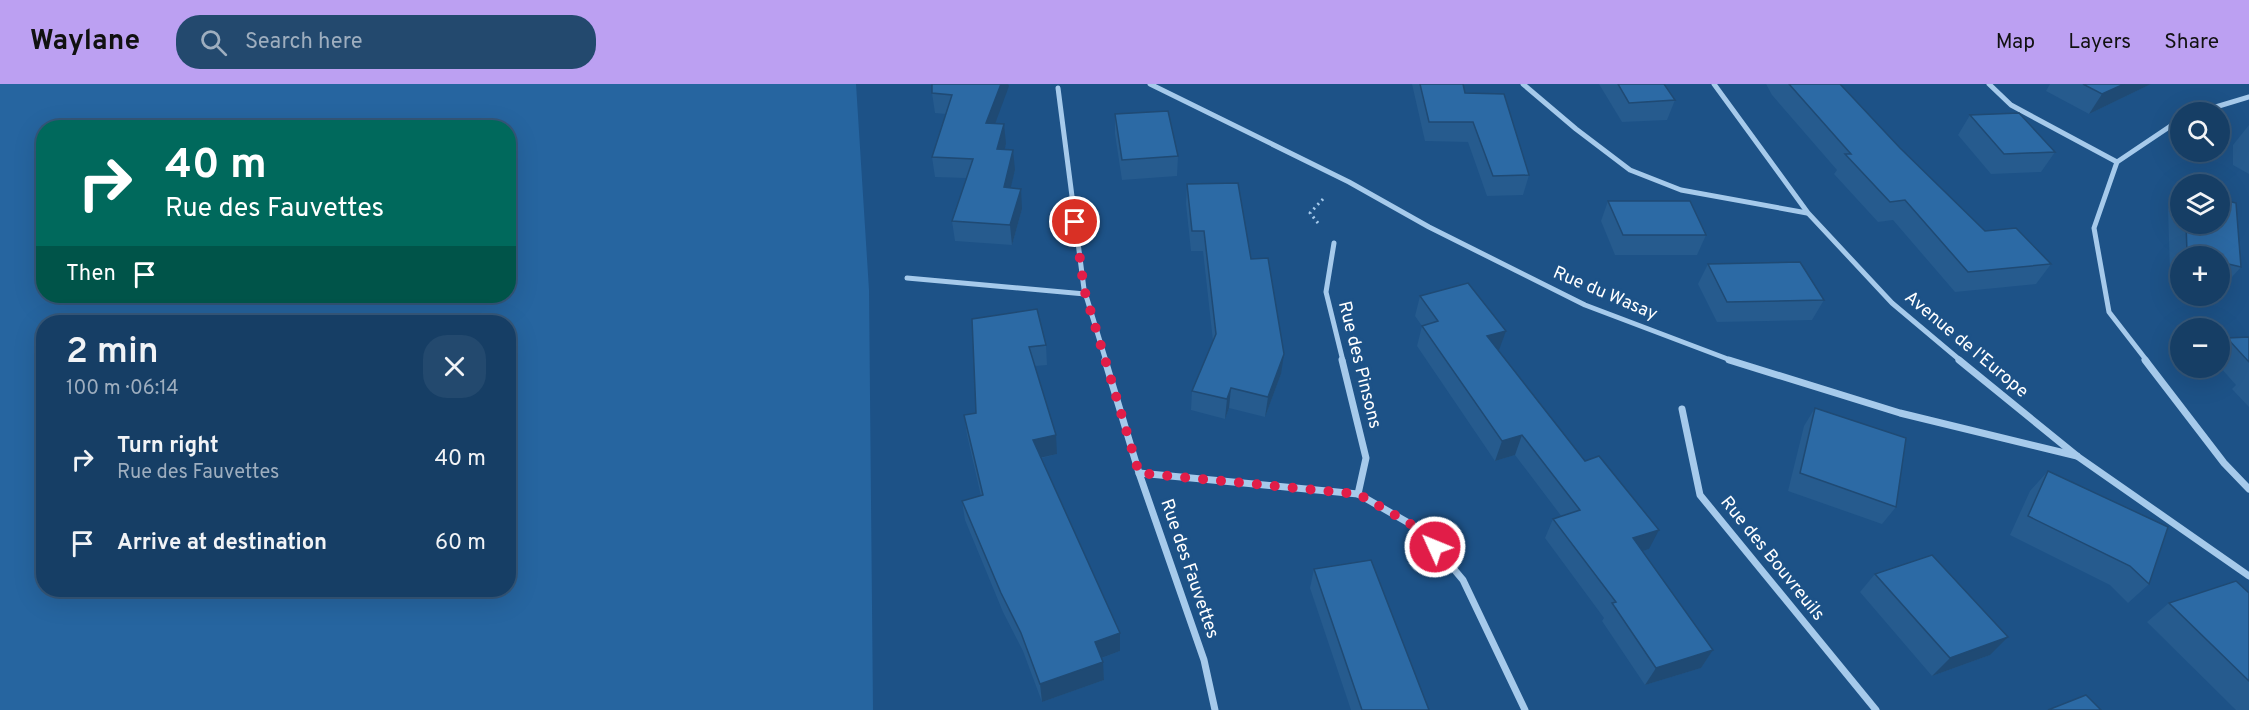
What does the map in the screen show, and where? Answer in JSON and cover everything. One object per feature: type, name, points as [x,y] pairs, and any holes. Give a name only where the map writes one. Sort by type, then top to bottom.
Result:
[{"type":"street","name":"Rue du Wasay","points":[[1150,84],[1349,182],[1429,227],[1585,305],[1753,369],[1900,413],[2077,456]]},
{"type":"street","points":[[1523,84],[1576,129],[1630,170],[1681,190],[1808,213]]},
{"type":"street","name":"Avenue de l'Europe","points":[[1714,84],[1808,213],[1893,303],[1991,387],[2077,456],[2249,576]]},
{"type":"street","points":[[1989,84],[2011,105],[2117,162]]},
{"type":"street","name":"Rue des Fauvettes","points":[[1058,88],[1085,294],[1139,473],[1204,660],[1215,710]]},
{"type":"street","points":[[2230,103],[2249,97]]},
{"type":"street","points":[[2170,126],[2117,162],[2094,228],[2109,312],[2224,463],[2249,489]]},
{"type":"street","name":"Rue des Pinsons","points":[[1334,243],[1326,292],[1366,458],[1358,494]]},
{"type":"street","points":[[907,278],[1085,294]]},
{"type":"street","name":"Rue des Bouvreuils","points":[[1682,409],[1700,495],[1876,710]]},
{"type":"street","points":[[1139,473],[1358,494],[1421,530],[1463,580],[1526,710]]},
{"type":"path","points":[[1334,243],[1310,213],[1317,203],[1349,182]]},
{"type":"shaded area","points":[[0,84],[856,84],[869,290],[873,710],[0,710]]},
{"type":"building","points":[[932,84],[1001,84],[986,123],[1004,124],[997,149],[1013,150],[1004,187],[1021,189],[1010,225],[952,221],[973,159],[932,157],[952,95],[932,93]]},
{"type":"building","points":[[1420,84],[1463,84],[1465,93],[1504,94],[1529,175],[1493,176],[1473,122],[1429,122]]},
{"type":"building","points":[[1618,84],[1664,84],[1675,100],[1629,103]]},
{"type":"building","points":[[1789,84],[1840,84],[1900,148],[1985,231],[2016,228],[2051,264],[1968,272],[1905,200],[1890,202],[1845,154],[1851,154]]},
{"type":"building","points":[[2083,84],[2124,84],[2102,94]]},
{"type":"building","points":[[1168,111],[1178,156],[1122,160],[1115,114]]},
{"type":"building","points":[[2019,113],[2055,152],[2004,154],[1970,115]]},
{"type":"building","points":[[1238,183],[1251,259],[1268,258],[1284,354],[1268,397],[1231,388],[1227,399],[1192,391],[1216,334],[1204,231],[1192,231],[1187,184]]},
{"type":"building","points":[[1608,201],[1690,201],[1706,235],[1623,235]]},
{"type":"building","points":[[2230,202],[2236,203],[2241,267],[2230,264],[2230,246],[2187,246],[2186,234],[2230,234]]},
{"type":"building","points":[[1800,262],[1824,300],[1727,302],[1708,264]]},
{"type":"building","points":[[1468,283],[1506,331],[1487,336],[1585,461],[1599,456],[1659,530],[1633,538],[1713,650],[1656,668],[1612,603],[1616,602],[1553,519],[1580,510],[1522,435],[1502,441],[1422,326],[1438,321],[1420,296]]},
{"type":"building","points":[[1037,309],[1046,345],[1029,347],[1056,435],[1033,440],[1120,633],[1095,642],[1103,662],[1040,684],[1021,633],[1001,593],[962,501],[983,495],[964,415],[976,413],[972,319]]},
{"type":"building","points":[[2249,337],[2249,362],[2230,341],[2230,338]]},
{"type":"building","points":[[1815,408],[1906,438],[1896,507],[1800,473]]},
{"type":"building","points":[[2048,471],[2168,527],[2149,584],[2130,566],[2028,516]]},
{"type":"building","points":[[1932,555],[2008,637],[1950,658],[1875,574]]},
{"type":"building","points":[[1371,560],[1429,710],[1362,710],[1314,569]]},
{"type":"building","points":[[2236,581],[2249,593],[2249,681],[2169,603]]},
{"type":"building","points":[[2086,695],[2101,710],[2048,710]]},
{"type":"route","points":[[1075,222],[1084,289],[1139,473],[1358,494],[1421,530],[1435,547]]}]
